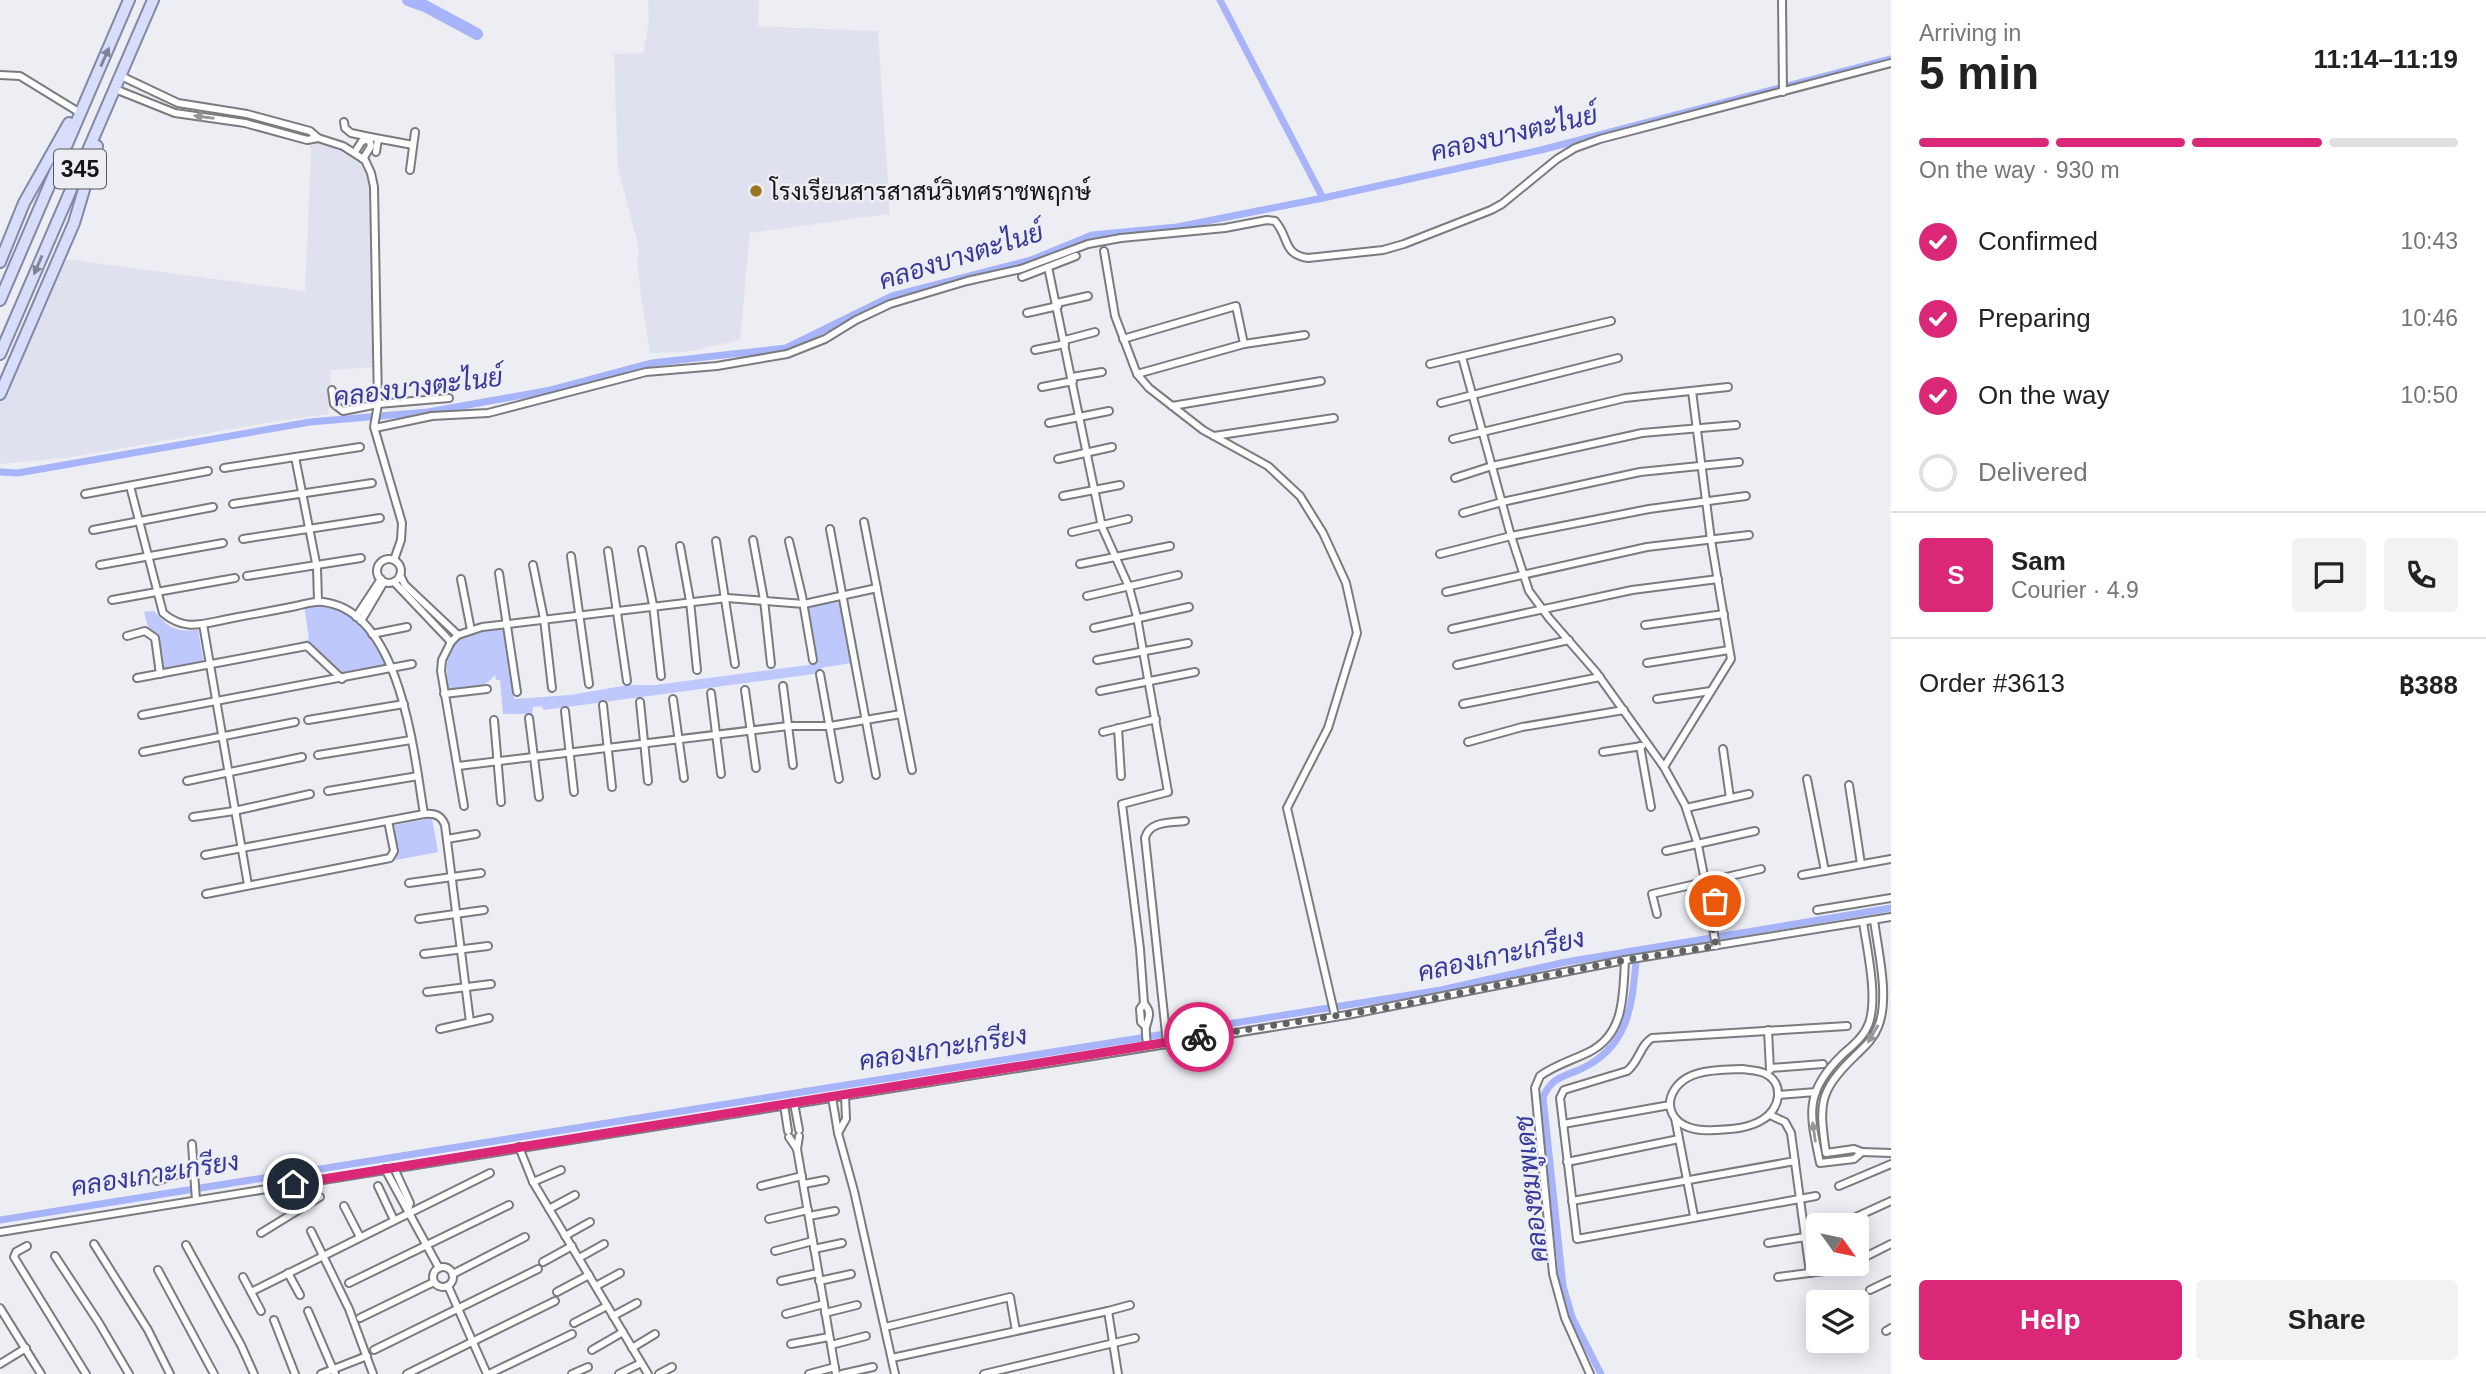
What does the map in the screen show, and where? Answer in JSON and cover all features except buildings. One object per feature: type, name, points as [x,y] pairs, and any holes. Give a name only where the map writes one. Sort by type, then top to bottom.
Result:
[{"type":"main road","name":"345","points":[[0,300],[130,0]]},
{"type":"main road","name":"345","points":[[0,354],[153,0]]},
{"type":"main road","points":[[0,262],[3,248],[21,209],[95,78]]},
{"type":"main road","points":[[0,394],[74,223],[113,95]]},
{"type":"main road","points":[[21,209],[32,205],[35,216]]},
{"type":"main road","points":[[50,237],[60,226],[65,226],[67,230],[64,244]]},
{"type":"street","points":[[1782,0],[1782,90]]},
{"type":"street","points":[[375,425],[432,416],[488,413],[646,372],[717,366],[795,352],[825,339],[874,310],[967,281],[1021,269],[1102,241],[1226,228],[1267,220],[1275,221],[1280,226],[1289,249],[1297,257],[1383,250],[1491,210],[1575,148],[1782,90],[1891,64]]},
{"type":"street","points":[[0,84],[0,75],[20,76],[77,111]]},
{"type":"street","points":[[121,76],[178,103],[247,114],[310,131],[318,138],[355,152],[363,159],[371,173],[374,187],[378,406],[375,425],[402,523],[401,540],[394,560]]},
{"type":"street","points":[[113,95],[175,113],[246,123],[307,140],[318,138]]},
{"type":"street","points":[[175,113],[178,103]]},
{"type":"street","points":[[246,123],[247,114]]},
{"type":"street","points":[[345,122],[345,128],[352,133],[414,145]]},
{"type":"street","points":[[410,170],[415,132]]},
{"type":"street","points":[[355,152],[362,141],[370,138]]},
{"type":"street","points":[[363,159],[371,146],[370,138]]},
{"type":"street","points":[[376,152],[378,139]]},
{"type":"street","points":[[1104,251],[1115,316],[1137,374],[1149,388],[1213,437],[1268,466],[1300,496],[1323,533],[1346,583],[1357,633],[1328,728],[1287,808],[1334,1016]]},
{"type":"street","points":[[1022,277],[1076,256]]},
{"type":"street","points":[[1048,267],[1058,304],[1102,527],[1129,586],[1168,792],[1122,804],[1144,1003],[1148,1007],[1150,1021],[1146,1028],[1147,1043]]},
{"type":"street","points":[[1027,313],[1087,296]]},
{"type":"street","points":[[1123,339],[1236,306],[1244,344]]},
{"type":"street","points":[[1430,364],[1611,321]]},
{"type":"street","points":[[1035,349],[1095,332]]},
{"type":"street","points":[[1137,374],[1244,344],[1306,335]]},
{"type":"street","points":[[1462,357],[1511,536],[1529,591],[1624,710],[1644,746],[1664,767],[1686,808],[1706,881],[1715,901],[1710,912],[1716,946]]},
{"type":"street","points":[[1441,403],[1618,358]]},
{"type":"street","points":[[1042,387],[1102,372]]},
{"type":"street","points":[[1172,406],[1321,381]]},
{"type":"street","points":[[1453,439],[1625,398],[1728,387]]},
{"type":"street","points":[[332,390],[334,404],[340,410],[449,398]]},
{"type":"street","points":[[1664,767],[1731,660],[1711,540],[1692,391]]},
{"type":"street","points":[[1049,423],[1109,411]]},
{"type":"street","points":[[1213,437],[1334,418]]},
{"type":"street","points":[[1455,478],[1492,466],[1642,433],[1735,425]]},
{"type":"street","points":[[223,468],[360,447]]},
{"type":"street","points":[[1058,459],[1112,447]]},
{"type":"street","points":[[295,457],[311,529],[317,601]]},
{"type":"street","points":[[1463,513],[1640,471],[1739,462]]},
{"type":"street","points":[[85,494],[208,471]]},
{"type":"street","points":[[233,504],[372,483]]},
{"type":"street","points":[[1063,496],[1120,485]]},
{"type":"street","points":[[130,486],[163,613],[171,619],[180,624],[203,624],[317,601],[341,607],[359,619],[372,634],[390,668],[404,704],[424,814]]},
{"type":"street","points":[[1440,554],[1511,536],[1649,509],[1746,496]]},
{"type":"street","points":[[93,530],[213,507]]},
{"type":"street","points":[[243,540],[380,518]]},
{"type":"street","points":[[1072,532],[1128,519]]},
{"type":"street","points":[[864,523],[912,770]]},
{"type":"street","points":[[830,528],[876,775]]},
{"type":"street","points":[[1446,592],[1647,547],[1749,535]]},
{"type":"street","points":[[753,540],[764,600],[771,664]]},
{"type":"street","points":[[716,541],[736,664]]},
{"type":"street","points":[[789,541],[804,604],[813,660]]},
{"type":"street","points":[[100,565],[223,543]]},
{"type":"street","points":[[1080,564],[1170,545]]},
{"type":"street","points":[[680,546],[690,601],[697,670]]},
{"type":"street","points":[[642,550],[653,605],[661,676]]},
{"type":"street","points":[[608,551],[626,681]]},
{"type":"street","points":[[571,556],[589,684]]},
{"type":"street","points":[[247,576],[361,558]]},
{"type":"street","points":[[451,642],[394,582],[383,581],[378,576],[378,566],[384,560],[394,560],[400,566],[400,576],[405,585],[458,635]]},
{"type":"street","points":[[533,565],[544,619],[552,688]]},
{"type":"street","points":[[499,573],[517,692]]},
{"type":"street","points":[[1087,596],[1178,575]]},
{"type":"street","points":[[394,582],[400,576]]},
{"type":"street","points":[[112,600],[235,578]]},
{"type":"street","points":[[461,579],[471,630]]},
{"type":"street","points":[[1452,629],[1632,590],[1718,579]]},
{"type":"street","points":[[359,619],[383,581]]},
{"type":"street","points":[[464,806],[441,671],[442,660],[451,642],[458,635],[508,624],[653,605],[727,598],[804,604],[877,588]]},
{"type":"street","points":[[411,601],[416,595]]},
{"type":"street","points":[[1094,628],[1189,607]]},
{"type":"street","points":[[1645,625],[1724,614]]},
{"type":"street","points":[[203,624],[220,736],[248,885]]},
{"type":"street","points":[[372,634],[407,627]]},
{"type":"street","points":[[127,636],[145,631],[155,638],[160,674]]},
{"type":"street","points":[[1457,665],[1569,640]]},
{"type":"street","points":[[1097,660],[1188,643]]},
{"type":"street","points":[[138,678],[307,646],[342,679]]},
{"type":"street","points":[[1647,663],[1729,650]]},
{"type":"street","points":[[142,715],[412,664]]},
{"type":"street","points":[[1100,691],[1195,672]]},
{"type":"street","points":[[820,674],[839,779]]},
{"type":"street","points":[[1463,704],[1600,677]]},
{"type":"street","points":[[783,686],[793,765]]},
{"type":"street","points":[[444,694],[487,689]]},
{"type":"street","points":[[745,690],[756,768]]},
{"type":"street","points":[[1657,699],[1711,691]]},
{"type":"street","points":[[711,693],[720,775]]},
{"type":"street","points":[[673,699],[684,778]]},
{"type":"street","points":[[640,702],[648,781]]},
{"type":"street","points":[[308,720],[404,704]]},
{"type":"street","points":[[603,705],[612,787]]},
{"type":"street","points":[[1468,742],[1522,727],[1624,710]]},
{"type":"street","points":[[565,711],[574,792]]},
{"type":"street","points":[[458,766],[788,726],[830,726],[901,714]]},
{"type":"street","points":[[529,718],[539,797]]},
{"type":"street","points":[[1103,732],[1156,719]]},
{"type":"street","points":[[494,720],[501,802]]},
{"type":"street","points":[[143,752],[295,722]]},
{"type":"street","points":[[1118,728],[1121,776]]},
{"type":"street","points":[[318,755],[411,740]]},
{"type":"street","points":[[1603,752],[1644,746]]},
{"type":"street","points":[[1644,746],[1650,807]]},
{"type":"street","points":[[1723,749],[1730,798]]},
{"type":"street","points":[[187,781],[302,757]]},
{"type":"street","points":[[328,791],[418,776]]},
{"type":"street","points":[[1807,779],[1825,871]]},
{"type":"street","points":[[1849,785],[1861,864]]},
{"type":"street","points":[[193,817],[310,794]]},
{"type":"street","points":[[1686,808],[1749,794]]},
{"type":"street","points":[[205,855],[433,813],[443,820],[447,839],[470,1022]]},
{"type":"street","points":[[206,894],[390,858],[394,851],[388,821]]},
{"type":"street","points":[[1167,1040],[1145,838],[1153,825],[1185,821]]},
{"type":"street","points":[[1666,851],[1755,831]]},
{"type":"street","points":[[447,839],[476,834]]},
{"type":"street","points":[[1802,875],[1891,859]]},
{"type":"street","points":[[1657,914],[1652,894],[1761,869]]},
{"type":"street","points":[[409,883],[481,873]]},
{"type":"street","points":[[1706,881],[1702,907],[1710,912]]},
{"type":"street","points":[[1817,910],[1891,898]]},
{"type":"street","points":[[419,919],[485,910]]},
{"type":"street","points":[[0,1232],[196,1197],[293,1184],[784,1105],[1147,1043],[1334,1016],[1629,960],[1891,917]]},
{"type":"street","points":[[1820,1163],[1826,1153],[1821,1108],[1825,1095],[1830,1084],[1873,1037],[1879,1026],[1883,1002],[1874,920]]},
{"type":"street","points":[[1820,1163],[1812,1127],[1812,1100],[1815,1091],[1827,1071],[1863,1034],[1871,1014],[1870,978],[1863,922]]},
{"type":"street","points":[[424,954],[488,946]]},
{"type":"street","points":[[1590,1374],[1564,1318],[1554,1284],[1535,1088],[1540,1076],[1593,1050],[1610,1037],[1619,1018],[1629,960]]},
{"type":"street","points":[[1870,978],[1881,977]]},
{"type":"street","points":[[427,992],[491,984]]},
{"type":"street","points":[[440,1029],[489,1018]]},
{"type":"street","points":[[1816,1196],[1577,1239],[1560,1098],[1564,1090],[1632,1067],[1649,1039],[1847,1026]]},
{"type":"street","points":[[1768,1030],[1770,1078]]},
{"type":"street","points":[[1770,1068],[1823,1064]]},
{"type":"street","points":[[1675,1118],[1693,1128],[1743,1128],[1770,1115],[1778,1102],[1777,1088],[1764,1073],[1742,1069],[1692,1074],[1677,1087],[1670,1105],[1675,1118],[1694,1216]]},
{"type":"street","points":[[1778,1095],[1815,1091],[1825,1095]]},
{"type":"street","points":[[838,1133],[846,1119],[845,1095]]},
{"type":"street","points":[[832,1097],[838,1133],[895,1374]]},
{"type":"street","points":[[794,1103],[799,1133],[797,1149]]},
{"type":"street","points":[[784,1105],[789,1134],[797,1149],[830,1341],[838,1372]]},
{"type":"street","points":[[1563,1124],[1670,1105]]},
{"type":"street","points":[[1770,1115],[1790,1127],[1806,1244]]},
{"type":"street","points":[[1567,1162],[1679,1139]]},
{"type":"street","points":[[192,1144],[196,1197]]},
{"type":"street","points":[[519,1147],[533,1182],[648,1374]]},
{"type":"street","points":[[1826,1153],[1854,1149],[1862,1152],[1891,1153]]},
{"type":"street","points":[[1820,1163],[1854,1159],[1862,1152]]},
{"type":"street","points":[[1572,1201],[1795,1161]]},
{"type":"street","points":[[1839,1186],[1891,1164]]},
{"type":"street","points":[[394,1168],[410,1203],[409,1211]]},
{"type":"street","points":[[157,1181],[194,1169]]},
{"type":"street","points":[[385,1169],[439,1268]]},
{"type":"street","points":[[533,1182],[561,1170]]},
{"type":"street","points":[[251,1292],[490,1173]]},
{"type":"street","points":[[761,1186],[802,1176]]},
{"type":"street","points":[[804,1184],[825,1180]]},
{"type":"street","points":[[293,1184],[305,1206]]},
{"type":"street","points":[[378,1186],[394,1220]]},
{"type":"street","points":[[549,1209],[575,1195]]},
{"type":"street","points":[[261,1233],[320,1197]]},
{"type":"street","points":[[1866,1213],[1891,1202]]},
{"type":"street","points":[[349,1283],[509,1205]]},
{"type":"street","points":[[344,1206],[360,1237]]},
{"type":"street","points":[[769,1219],[835,1211]]},
{"type":"street","points":[[565,1236],[590,1222]]},
{"type":"street","points":[[311,1231],[349,1309],[373,1374]]},
{"type":"street","points":[[453,1274],[525,1237]]},
{"type":"street","points":[[1768,1243],[1805,1237]]},
{"type":"street","points":[[775,1251],[813,1241]]},
{"type":"street","points":[[814,1249],[842,1243]]},
{"type":"street","points":[[93,1244],[148,1330],[170,1374]]},
{"type":"street","points":[[579,1258],[604,1244]]},
{"type":"street","points":[[1869,1255],[1891,1244]]},
{"type":"street","points":[[186,1245],[254,1374]]},
{"type":"street","points":[[27,1246],[16,1252],[14,1257],[86,1374]]},
{"type":"street","points":[[374,1350],[541,1266],[572,1246]]},
{"type":"street","points":[[55,1256],[129,1374]]},
{"type":"street","points":[[446,1267],[453,1274],[453,1280],[448,1286],[442,1287],[434,1282],[433,1275],[439,1268],[446,1267]]},
{"type":"street","points":[[158,1270],[214,1374]]},
{"type":"street","points":[[288,1273],[300,1296]]},
{"type":"street","points":[[596,1286],[620,1273]]},
{"type":"street","points":[[781,1281],[818,1273]]},
{"type":"street","points":[[820,1281],[850,1274]]},
{"type":"street","points":[[1778,1278],[1806,1274]]},
{"type":"street","points":[[557,1292],[589,1275]]},
{"type":"street","points":[[243,1276],[261,1311]]},
{"type":"street","points":[[1870,1290],[1891,1280]]},
{"type":"street","points":[[360,1318],[434,1282]]},
{"type":"street","points":[[448,1286],[488,1374],[572,1334]]},
{"type":"street","points":[[885,1328],[1010,1297],[1016,1331]]},
{"type":"street","points":[[407,1374],[555,1301]]},
{"type":"street","points":[[613,1316],[637,1303]]},
{"type":"street","points":[[786,1314],[824,1304]]},
{"type":"street","points":[[825,1313],[857,1305]]},
{"type":"street","points":[[892,1358],[1130,1305]]},
{"type":"street","points":[[575,1323],[607,1306]]},
{"type":"street","points":[[0,1308],[41,1374]]},
{"type":"street","points":[[308,1311],[334,1371]]},
{"type":"street","points":[[1108,1311],[1118,1374]]},
{"type":"street","points":[[274,1320],[295,1374]]},
{"type":"street","points":[[592,1350],[623,1332]]},
{"type":"street","points":[[632,1348],[655,1334]]},
{"type":"street","points":[[791,1344],[866,1336]]},
{"type":"street","points":[[984,1374],[1135,1338]]},
{"type":"street","points":[[0,1364],[26,1349]]},
{"type":"street","points":[[321,1374],[367,1356]]},
{"type":"street","points":[[619,1374],[641,1363]]},
{"type":"street","points":[[573,1374],[587,1367]]},
{"type":"street","points":[[659,1374],[672,1367]]},
{"type":"street","points":[[809,1374],[873,1367]]},
{"type":"shaded area","name":"โรงเรียนสารสาสน์วิเทศราชพฤกษ์","points":[[648,0],[759,0],[758,26],[878,31],[890,214],[750,233],[740,340],[686,352],[650,353],[637,260],[639,249],[618,169],[614,54],[643,53],[649,21]]},
{"type":"shaded area","points":[[307,140],[343,146],[363,159],[369,183],[373,367],[331,370],[328,414],[73,457],[0,464],[0,391],[58,258],[305,291],[311,151]]},
{"type":"shaded area","points":[[316,602],[341,610],[360,623],[375,640],[388,664],[336,675],[303,642],[309,639],[304,605]]},
{"type":"shaded area","points":[[840,602],[851,663],[821,668],[821,673],[544,710],[541,706],[533,707],[532,714],[503,714],[500,680],[496,680],[495,675],[480,686],[449,691],[447,661],[456,643],[465,637],[489,630],[505,629],[514,699],[570,695],[628,685],[655,685],[808,665],[813,663],[806,607]]},
{"type":"shaded area","points":[[154,611],[173,628],[198,630],[204,663],[160,671],[144,612]]},
{"type":"shaded area","points":[[432,818],[438,852],[396,860],[390,826]]},
{"type":"waterway","points":[[408,0],[425,6],[477,34]]},
{"type":"waterway","points":[[1220,0],[1323,198]]},
{"type":"waterway","name":"คลองบางตะไนย์","points":[[0,472],[18,473],[310,422],[428,412],[551,390],[652,363],[786,348],[892,296],[1031,260],[1092,235],[1177,227],[1541,150],[1891,59]]},
{"type":"waterway","name":"คลองเกาะเกรียง","points":[[0,1220],[1441,990],[1566,962],[1891,908]]},
{"type":"waterway","name":"คลองชมพูเดช","points":[[1601,1374],[1572,1317],[1563,1286],[1543,1097],[1554,1081],[1598,1059],[1620,1034],[1631,1004],[1637,952]]},
{"type":"way so far","points":[[1199,1037],[1385,1008],[1625,960],[1716,946],[1710,912],[1715,901]]},
{"type":"place","name":"โรงเรียนสารสาสน์วิเทศราชพฤกษ์","points":[[756,191]]},
{"type":"route","points":[[293,1184],[1199,1037]]}]
